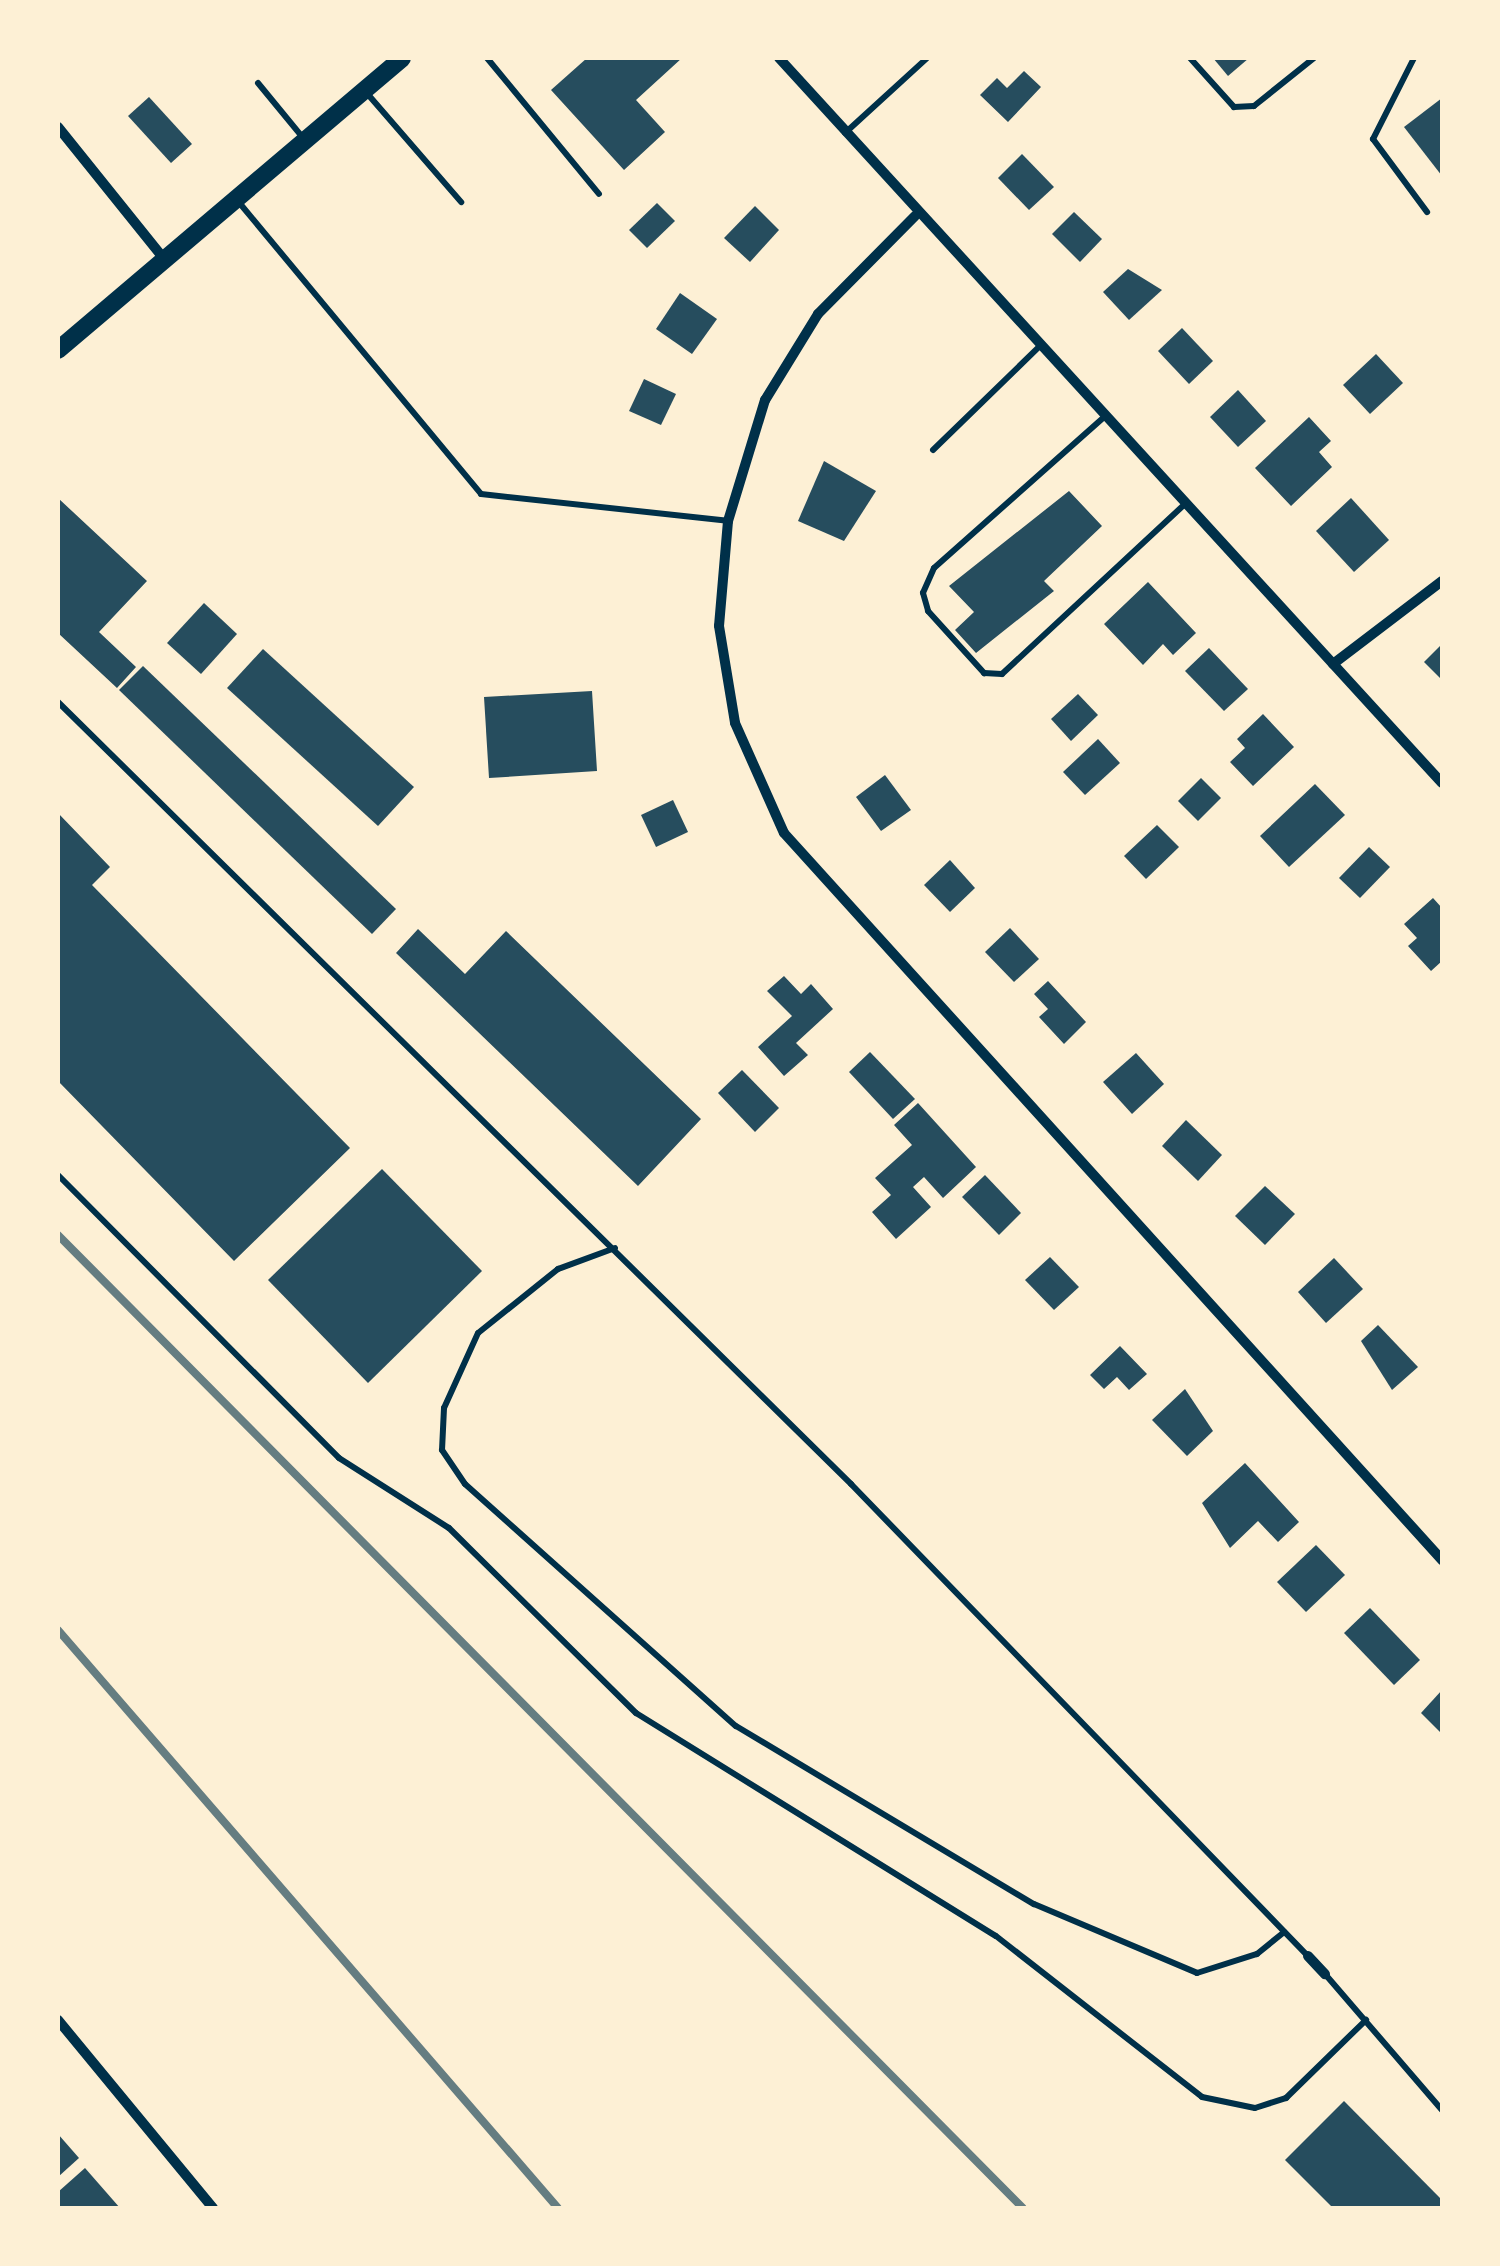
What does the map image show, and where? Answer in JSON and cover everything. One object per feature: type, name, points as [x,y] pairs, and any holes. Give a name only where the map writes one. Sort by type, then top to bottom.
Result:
[{"type":"main road","points":[[58,350],[402,58]]},
{"type":"street","points":[[779,58],[914,216],[1442,783]]},
{"type":"street","points":[[58,127],[165,260]]},
{"type":"street","points":[[914,216],[818,314],[765,400],[728,521],[719,626],[735,723],[784,833],[1442,1560]]},
{"type":"street","points":[[1333,664],[1442,581]]},
{"type":"street","points":[[1308,1956],[1324,1974]]},
{"type":"street","points":[[58,2020],[213,2208]]},
{"type":"lane","points":[[488,58],[600,194]]},
{"type":"lane","points":[[844,134],[927,58]]},
{"type":"lane","points":[[1190,58],[1234,107],[1254,106],[1314,58]]},
{"type":"lane","points":[[1414,58],[1373,139],[1427,212]]},
{"type":"lane","points":[[258,83],[305,140]]},
{"type":"lane","points":[[364,90],[461,202]]},
{"type":"lane","points":[[236,199],[481,494],[728,521]]},
{"type":"lane","points":[[933,450],[1038,348]]},
{"type":"lane","points":[[1103,418],[934,568],[923,593],[928,612],[984,673],[1002,674],[1184,504]]},
{"type":"lane","points":[[58,702],[615,1248],[1308,1956]]},
{"type":"lane","points":[[58,1175],[339,1458],[374,1489],[441,1521],[636,1713],[996,1936],[1202,2097],[1255,2108],[1286,2098],[1366,2020]]},
{"type":"lane","points":[[615,1248],[558,1269],[478,1333],[444,1408],[442,1450],[464,1484],[736,1726],[1034,1904],[1197,1973],[1257,1954],[1284,1932]]},
{"type":"lane","points":[[1324,1974],[1442,2110]]},
{"type":"building","points":[[587,58],[682,58],[636,100],[665,132],[624,170],[551,90]]},
{"type":"building","points":[[1213,58],[1249,58],[1228,76]]},
{"type":"building","points":[[1024,71],[1041,87],[1008,122],[980,95],[997,78],[1007,88]]},
{"type":"building","points":[[149,97],[192,144],[171,163],[128,116]]},
{"type":"building","points":[[1442,98],[1442,176],[1404,127]]},
{"type":"building","points":[[1022,154],[1054,187],[1029,210],[998,178]]},
{"type":"building","points":[[657,203],[675,221],[647,248],[629,230]]},
{"type":"building","points":[[755,206],[779,230],[750,262],[724,238]]},
{"type":"building","points":[[1074,212],[1102,239],[1080,262],[1052,234]]},
{"type":"building","points":[[1128,269],[1162,290],[1129,320],[1103,292]]},
{"type":"building","points":[[680,293],[717,319],[692,354],[656,329]]},
{"type":"building","points":[[1182,328],[1213,361],[1189,384],[1158,351]]},
{"type":"building","points":[[1376,354],[1403,383],[1370,414],[1343,385]]},
{"type":"building","points":[[644,379],[676,394],[661,425],[629,411]]},
{"type":"building","points":[[1238,390],[1266,421],[1238,447],[1210,417]]},
{"type":"building","points":[[1309,417],[1331,441],[1319,452],[1332,467],[1291,506],[1255,468]]},
{"type":"building","points":[[824,461],[876,491],[844,541],[798,521]]},
{"type":"building","points":[[1069,491],[1102,526],[1044,581],[1054,591],[976,653],[955,630],[974,612],[949,586]]},
{"type":"building","points":[[58,498],[147,581],[99,632],[136,667],[117,688],[58,633]]},
{"type":"building","points":[[1351,498],[1389,540],[1354,572],[1316,531]]},
{"type":"building","points":[[1148,582],[1196,633],[1173,655],[1163,644],[1143,665],[1104,624]]},
{"type":"building","points":[[204,603],[237,634],[201,674],[167,643]]},
{"type":"building","points":[[1442,644],[1442,680],[1424,662]]},
{"type":"building","points":[[1209,648],[1248,689],[1224,711],[1185,671]]},
{"type":"building","points":[[263,649],[414,787],[378,826],[227,688]]},
{"type":"building","points":[[143,666],[396,909],[372,934],[119,690]]},
{"type":"building","points":[[592,691],[597,771],[489,778],[484,697]]},
{"type":"building","points":[[1078,694],[1098,715],[1071,741],[1051,719]]},
{"type":"building","points":[[1263,714],[1294,747],[1253,786],[1230,762],[1245,748],[1237,739]]},
{"type":"building","points":[[1098,739],[1120,763],[1085,795],[1063,772]]},
{"type":"building","points":[[885,775],[911,810],[881,831],[856,797]]},
{"type":"building","points":[[1201,778],[1221,798],[1198,821],[1178,801]]},
{"type":"building","points":[[1315,784],[1345,815],[1289,867],[1260,836]]},
{"type":"building","points":[[673,800],[688,832],[656,847],[641,815]]},
{"type":"building","points":[[58,813],[110,867],[92,885],[350,1148],[234,1261],[58,1081]]},
{"type":"building","points":[[1157,825],[1179,847],[1146,879],[1124,856]]},
{"type":"building","points":[[1369,847],[1390,867],[1360,898],[1339,878]]},
{"type":"building","points":[[950,860],[975,888],[950,912],[924,885]]},
{"type":"building","points":[[1433,898],[1442,908],[1442,961],[1431,971],[1408,946],[1417,938],[1404,924]]},
{"type":"building","points":[[1010,928],[1039,959],[1014,982],[985,952]]},
{"type":"building","points":[[418,929],[465,974],[506,931],[701,1119],[638,1186],[396,953]]},
{"type":"building","points":[[784,976],[801,994],[811,984],[833,1009],[796,1043],[808,1055],[784,1076],[758,1047],[792,1016],[767,991]]},
{"type":"building","points":[[1048,981],[1086,1022],[1064,1044],[1039,1017],[1048,1009],[1034,994]]},
{"type":"building","points":[[870,1052],[915,1099],[893,1119],[849,1072]]},
{"type":"building","points":[[1136,1053],[1164,1084],[1132,1114],[1103,1082]]},
{"type":"building","points":[[742,1070],[779,1108],[755,1132],[718,1093]]},
{"type":"building","points":[[918,1103],[976,1167],[943,1198],[924,1177],[913,1187],[931,1207],[896,1239],[872,1212],[891,1195],[875,1178],[912,1145],[894,1125]]},
{"type":"building","points":[[1186,1120],[1222,1155],[1198,1181],[1162,1146]]},
{"type":"building","points":[[382,1169],[482,1271],[368,1383],[268,1280]]},
{"type":"building","points":[[985,1175],[1021,1213],[999,1235],[962,1197]]},
{"type":"building","points":[[1265,1186],[1295,1214],[1265,1245],[1235,1216]]},
{"type":"building","points":[[1050,1257],[1079,1287],[1054,1310],[1025,1280]]},
{"type":"building","points":[[1334,1258],[1363,1289],[1326,1323],[1298,1292]]},
{"type":"building","points":[[1378,1325],[1418,1367],[1392,1390],[1361,1341]]},
{"type":"building","points":[[1120,1346],[1147,1374],[1129,1390],[1117,1377],[1104,1389],[1090,1375]]},
{"type":"building","points":[[1185,1389],[1213,1431],[1187,1456],[1152,1420]]},
{"type":"building","points":[[1245,1463],[1299,1522],[1278,1542],[1258,1521],[1230,1548],[1202,1503]]},
{"type":"building","points":[[1316,1545],[1345,1575],[1306,1612],[1277,1582]]},
{"type":"building","points":[[1370,1608],[1420,1660],[1394,1685],[1344,1633]]},
{"type":"building","points":[[1442,1690],[1442,1734],[1421,1713]]},
{"type":"building","points":[[1344,2101],[1442,2200],[1442,2208],[1333,2208],[1285,2160]]},
{"type":"building","points":[[58,2134],[79,2158],[58,2177]]},
{"type":"building","points":[[85,2168],[120,2208],[58,2208],[58,2192]]},
{"type":"railway","points":[[58,1235],[1023,2208]]},
{"type":"railway","points":[[58,1630],[558,2208]]}]
